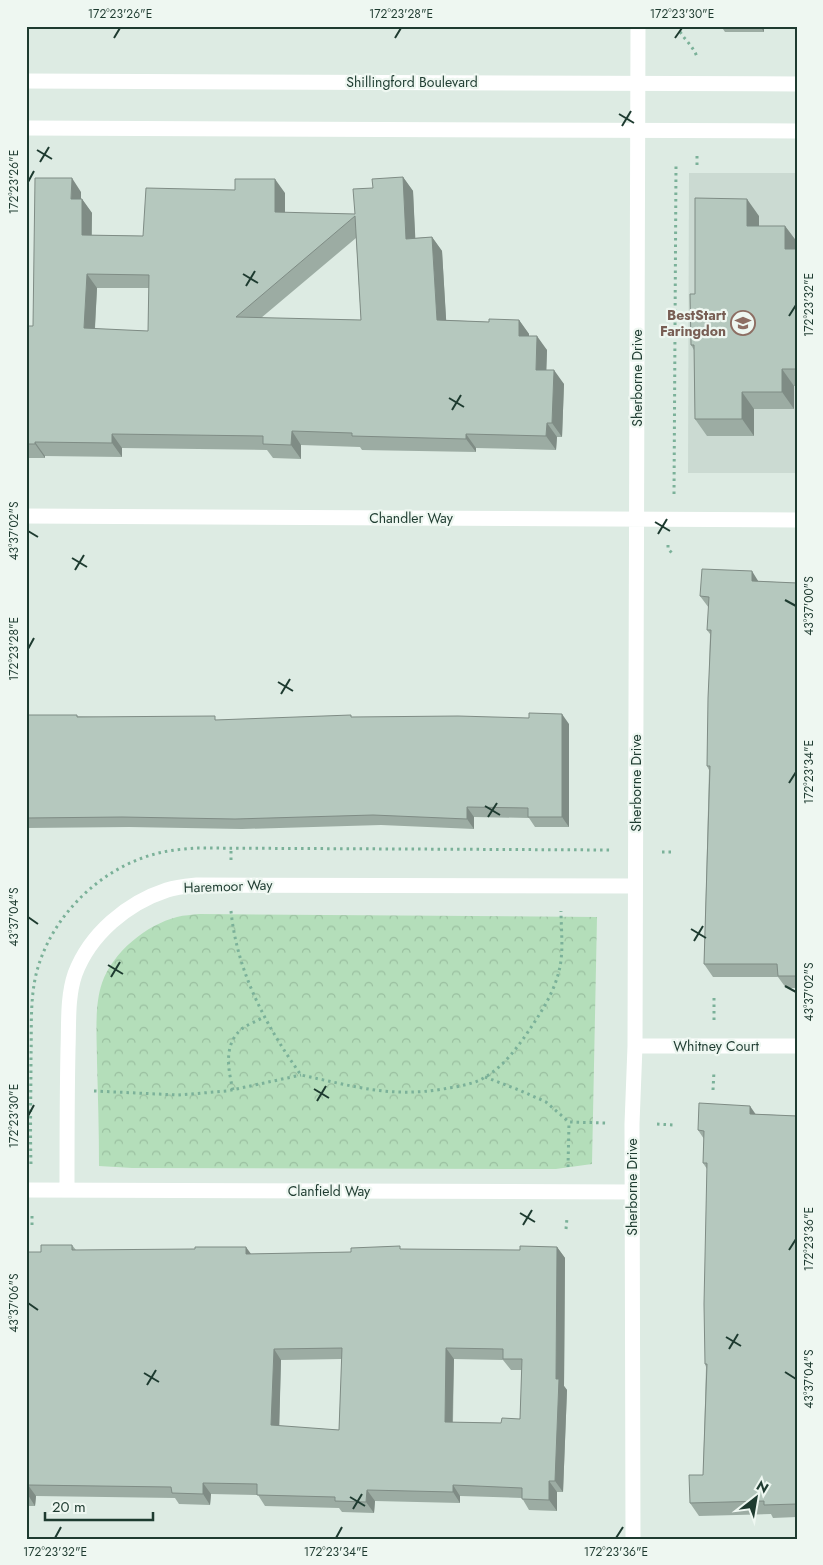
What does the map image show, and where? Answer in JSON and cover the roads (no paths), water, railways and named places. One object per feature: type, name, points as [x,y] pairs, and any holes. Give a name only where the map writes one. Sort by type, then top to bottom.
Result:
[{"type":"street","name":"Sherborne Drive","points":[[633,1539],[632,1124],[635,1046],[638,26]]},
{"type":"street","name":"Shillingford Boulevard","points":[[26,81],[797,84]]},
{"type":"street","points":[[26,128],[797,131]]},
{"type":"street","name":"Chandler Way","points":[[26,516],[797,520]]},
{"type":"street","name":"Haremoor Way","points":[[67,1190],[67,1090],[70,1003],[74,975],[84,954],[100,933],[120,914],[144,899],[169,889],[197,885],[231,884],[634,886]]},
{"type":"street","name":"Whitney Court","points":[[635,1046],[797,1046]]},
{"type":"street","name":"Clanfield Way","points":[[29,1190],[632,1192]]},
{"type":"place","name":"BestStart Faringdon","points":[[743,323]]}]
